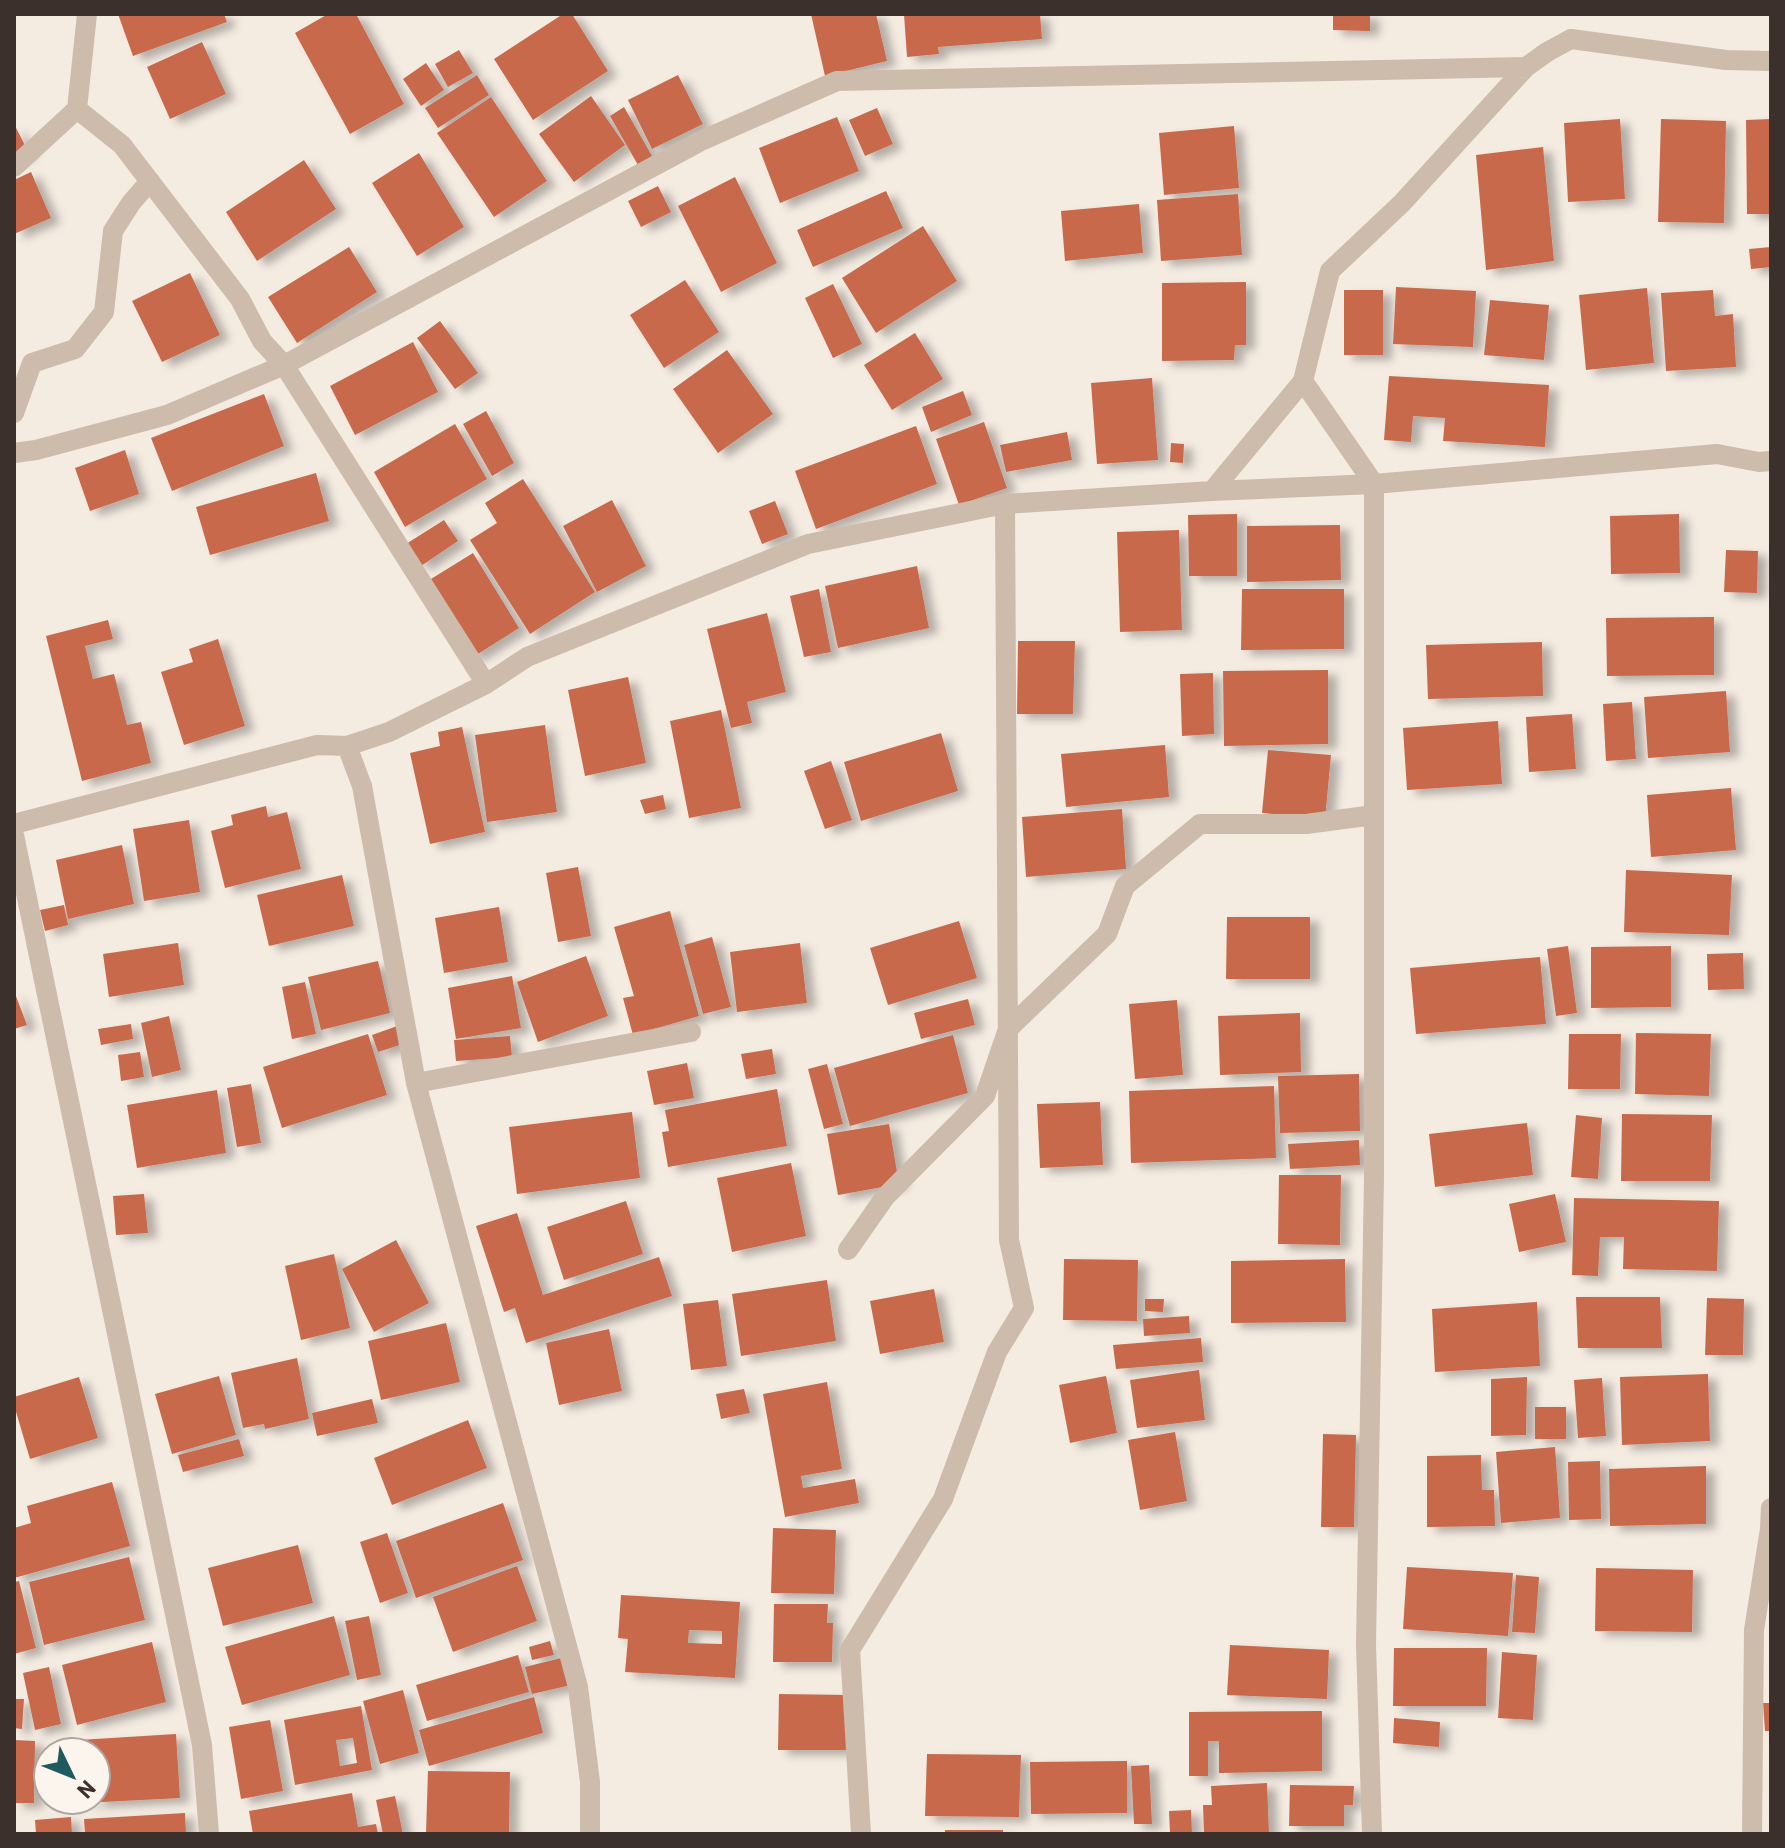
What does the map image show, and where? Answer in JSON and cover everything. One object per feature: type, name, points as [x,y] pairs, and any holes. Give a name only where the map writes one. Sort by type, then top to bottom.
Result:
[{"type":"street","points":[[14,167],[77,109],[87,14]]},
{"type":"street","points":[[1212,491],[1303,381],[1330,271],[1402,203],[1526,67],[1571,39],[1726,60],[1771,61]]},
{"type":"street","points":[[14,453],[167,415],[284,365],[703,140],[837,81],[1526,67]]},
{"type":"street","points":[[77,109],[122,145],[240,299],[262,341],[284,365],[486,684]]},
{"type":"street","points":[[14,413],[32,363],[75,349],[104,312],[113,231],[150,181]]},
{"type":"street","points":[[1303,381],[1374,484],[1374,1176],[1366,1645],[1372,1834]]},
{"type":"street","points":[[14,824],[317,745],[347,746],[389,732],[486,684],[527,657],[808,544],[1005,504],[1374,484],[1717,454],[1759,462],[1771,461]]},
{"type":"street","points":[[861,1834],[850,1650],[943,1499],[997,1352],[1024,1308],[1009,1240],[1005,504]]},
{"type":"street","points":[[347,746],[362,786],[416,1083],[578,1687],[590,1782],[590,1834]]},
{"type":"street","points":[[848,1250],[885,1197],[985,1096],[1008,1029],[1107,934],[1125,886],[1200,824],[1306,824],[1374,815]]},
{"type":"street","points":[[14,835],[202,1745],[209,1834]]},
{"type":"street","points":[[416,1083],[691,1032]]},
{"type":"street","points":[[1752,1834],[1754,1630],[1771,1508]]},
{"type":"building","points":[[118,14],[224,14],[227,22],[133,56]]},
{"type":"building","points":[[328,14],[356,14],[404,104],[350,134],[295,33]]},
{"type":"building","points":[[563,14],[572,14],[608,71],[533,120],[494,59]]},
{"type":"building","points":[[811,14],[876,14],[887,61],[825,76]]},
{"type":"building","points":[[904,14],[1040,14],[1042,39],[938,47],[939,54],[907,57]]},
{"type":"building","points":[[1333,14],[1370,14],[1370,31],[1333,30]]},
{"type":"building","points":[[202,42],[226,94],[170,119],[147,67]]},
{"type":"building","points":[[459,50],[473,73],[448,87],[435,64]]},
{"type":"building","points":[[426,63],[444,90],[421,106],[403,79]]},
{"type":"building","points":[[477,75],[489,95],[438,128],[425,108]]},
{"type":"building","points":[[678,75],[703,124],[652,149],[628,100]]},
{"type":"building","points":[[591,96],[625,145],[574,182],[539,134]]},
{"type":"building","points":[[491,97],[547,181],[494,217],[437,133]]},
{"type":"building","points":[[624,107],[652,156],[638,165],[610,116]]},
{"type":"building","points":[[877,108],[893,144],[865,156],[849,120]]},
{"type":"building","points":[[837,117],[859,171],[780,203],[759,148]]},
{"type":"building","points":[[1620,119],[1625,199],[1568,202],[1564,123]]},
{"type":"building","points":[[1661,119],[1726,121],[1724,223],[1658,222]]},
{"type":"building","points":[[1771,119],[1771,214],[1747,214],[1746,120]]},
{"type":"building","points":[[14,124],[28,151],[14,159]]},
{"type":"building","points":[[1234,126],[1239,188],[1164,195],[1159,133]]},
{"type":"building","points":[[1543,147],[1554,261],[1486,270],[1476,155]]},
{"type":"building","points":[[419,153],[464,227],[417,256],[372,183]]},
{"type":"building","points":[[304,160],[336,209],[257,261],[226,212]]},
{"type":"building","points":[[31,172],[51,218],[14,234],[14,180]]},
{"type":"building","points":[[735,177],[777,263],[721,292],[678,206]]},
{"type":"building","points":[[658,186],[671,212],[641,227],[628,201]]},
{"type":"building","points":[[886,191],[903,228],[813,267],[797,230]]},
{"type":"building","points":[[1238,194],[1242,255],[1161,261],[1157,200]]},
{"type":"building","points":[[1139,204],[1143,253],[1065,261],[1061,211]]},
{"type":"building","points":[[923,226],[957,281],[876,333],[842,278]]},
{"type":"building","points":[[349,247],[377,292],[297,343],[268,297]]},
{"type":"building","points":[[1771,247],[1771,267],[1751,269],[1749,249]]},
{"type":"building","points":[[190,273],[220,335],[162,362],[132,301]]},
{"type":"building","points":[[685,280],[719,332],[664,368],[630,315]]},
{"type":"building","points":[[1246,282],[1246,345],[1235,345],[1234,360],[1162,361],[1162,283]]},
{"type":"building","points":[[833,284],[862,344],[833,358],[805,298]]},
{"type":"building","points":[[1396,287],[1476,291],[1473,347],[1393,344]]},
{"type":"building","points":[[1647,288],[1654,363],[1586,370],[1579,295]]},
{"type":"building","points":[[1344,290],[1383,290],[1383,355],[1344,355]]},
{"type":"building","points":[[1713,290],[1715,316],[1733,314],[1736,367],[1666,371],[1661,293]]},
{"type":"building","points":[[1490,300],[1549,305],[1544,360],[1484,355]]},
{"type":"building","points":[[440,321],[478,373],[455,389],[417,338]]},
{"type":"building","points":[[915,333],[943,379],[892,410],[864,365]]},
{"type":"building","points":[[413,342],[438,392],[355,435],[330,386]]},
{"type":"building","points":[[727,350],[773,414],[718,453],[673,389]]},
{"type":"building","points":[[1389,376],[1549,385],[1545,447],[1443,441],[1445,418],[1413,416],[1411,442],[1384,440]]},
{"type":"building","points":[[1152,378],[1158,460],[1097,464],[1091,383]]},
{"type":"building","points":[[963,391],[972,415],[931,432],[922,407]]},
{"type":"building","points":[[264,394],[284,446],[172,491],[151,438]]},
{"type":"building","points":[[486,411],[514,463],[492,476],[463,424]]},
{"type":"building","points":[[984,422],[1007,488],[959,505],[936,439]]},
{"type":"building","points":[[455,424],[487,479],[405,527],[374,472]]},
{"type":"building","points":[[916,426],[937,484],[816,529],[795,471]]},
{"type":"building","points":[[1067,432],[1072,460],[1006,472],[1000,445]]},
{"type":"building","points":[[1171,443],[1184,444],[1183,463],[1170,462]]},
{"type":"building","points":[[125,450],[139,494],[90,511],[75,468]]},
{"type":"building","points":[[316,473],[329,521],[210,555],[196,507]]},
{"type":"building","points":[[523,479],[595,592],[530,634],[470,540],[497,523],[485,503]]},
{"type":"building","points":[[612,500],[646,566],[597,592],[563,526]]},
{"type":"building","points":[[775,501],[788,534],[762,544],[749,511]]},
{"type":"building","points":[[1237,514],[1237,576],[1189,576],[1188,515]]},
{"type":"building","points":[[1679,514],[1680,573],[1611,574],[1610,516]]},
{"type":"building","points":[[444,520],[458,541],[421,566],[406,544]]},
{"type":"building","points":[[1340,525],[1341,580],[1247,582],[1247,526]]},
{"type":"building","points":[[1179,530],[1182,630],[1120,632],[1117,532]]},
{"type":"building","points":[[1726,550],[1758,551],[1757,593],[1724,592]]},
{"type":"building","points":[[473,553],[519,628],[473,657],[426,582]]},
{"type":"building","points":[[917,566],[929,628],[838,648],[825,586]]},
{"type":"building","points":[[819,589],[831,652],[804,657],[790,596]]},
{"type":"building","points":[[1242,589],[1344,589],[1344,649],[1241,650]]},
{"type":"building","points":[[767,613],[786,692],[747,702],[752,723],[731,728],[707,629]]},
{"type":"building","points":[[1714,617],[1714,675],[1607,676],[1606,618]]},
{"type":"building","points":[[108,620],[113,639],[85,646],[93,679],[114,674],[127,725],[141,722],[151,763],[82,781],[46,636]]},
{"type":"building","points":[[218,639],[245,726],[184,745],[161,672],[193,662],[189,649]]},
{"type":"building","points":[[1018,641],[1075,641],[1073,714],[1017,714]]},
{"type":"building","points":[[1542,642],[1543,696],[1428,699],[1426,645]]},
{"type":"building","points":[[1328,670],[1328,744],[1224,746],[1223,671]]},
{"type":"building","points":[[1213,673],[1214,734],[1182,736],[1180,674]]},
{"type":"building","points":[[628,677],[646,763],[585,776],[568,690]]},
{"type":"building","points":[[1726,691],[1730,752],[1648,758],[1644,697]]},
{"type":"building","points":[[1632,702],[1636,759],[1606,761],[1603,704]]},
{"type":"building","points":[[721,710],[741,808],[689,818],[670,721]]},
{"type":"building","points":[[1572,714],[1576,769],[1529,772],[1526,717]]},
{"type":"building","points":[[1498,721],[1502,784],[1407,790],[1403,728]]},
{"type":"building","points":[[545,725],[557,812],[487,822],[475,735]]},
{"type":"building","points":[[462,727],[485,832],[430,844],[410,753],[440,746],[438,732]]},
{"type":"building","points":[[941,733],[958,791],[861,821],[844,762]]},
{"type":"building","points":[[1165,745],[1169,797],[1066,807],[1061,754]]},
{"type":"building","points":[[1268,750],[1331,755],[1325,819],[1262,813]]},
{"type":"building","points":[[831,761],[852,820],[825,829],[804,771]]},
{"type":"building","points":[[1731,788],[1736,850],[1651,857],[1647,795]]},
{"type":"building","points":[[663,795],[666,809],[645,814],[640,800]]},
{"type":"building","points":[[266,806],[268,817],[287,812],[301,869],[225,888],[211,831],[233,825],[231,815]]},
{"type":"building","points":[[1122,809],[1126,869],[1026,877],[1022,817]]},
{"type":"building","points":[[189,820],[200,892],[144,901],[133,829]]},
{"type":"building","points":[[122,845],[134,904],[68,919],[56,860]]},
{"type":"building","points":[[578,867],[591,936],[558,942],[546,873]]},
{"type":"building","points":[[1626,870],[1732,875],[1729,935],[1624,932]]},
{"type":"building","points":[[342,875],[354,926],[269,946],[257,895]]},
{"type":"building","points":[[64,905],[68,925],[45,931],[40,910]]},
{"type":"building","points":[[499,907],[508,962],[444,973],[435,918]]},
{"type":"building","points":[[670,911],[699,1016],[633,1035],[623,998],[634,996],[614,927]]},
{"type":"building","points":[[1227,917],[1310,917],[1310,979],[1226,979]]},
{"type":"building","points":[[959,921],[977,978],[888,1005],[870,948]]},
{"type":"building","points":[[712,937],[731,1007],[703,1014],[684,945]]},
{"type":"building","points":[[178,943],[184,985],[109,997],[103,954]]},
{"type":"building","points":[[800,943],[807,1003],[737,1012],[730,952]]},
{"type":"building","points":[[1568,946],[1577,1013],[1556,1016],[1547,949]]},
{"type":"building","points":[[1671,946],[1671,1007],[1591,1008],[1591,947]]},
{"type":"building","points":[[1743,953],[1744,989],[1708,990],[1707,954]]},
{"type":"building","points":[[586,956],[608,1016],[538,1042],[517,982]]},
{"type":"building","points":[[1540,957],[1546,1024],[1416,1034],[1410,968]]},
{"type":"building","points":[[378,961],[390,1013],[321,1030],[308,977]]},
{"type":"building","points":[[512,976],[521,1028],[456,1039],[448,988]]},
{"type":"building","points":[[305,982],[316,1034],[292,1039],[282,987]]},
{"type":"building","points":[[14,991],[27,1025],[14,1029]]},
{"type":"building","points":[[968,999],[975,1025],[921,1039],[914,1013]]},
{"type":"building","points":[[1177,1000],[1183,1075],[1135,1079],[1129,1004]]},
{"type":"building","points":[[1300,1013],[1301,1072],[1220,1075],[1218,1016]]},
{"type":"building","points":[[169,1016],[181,1070],[152,1077],[141,1023]]},
{"type":"building","points":[[131,1024],[133,1039],[101,1045],[98,1029]]},
{"type":"building","points":[[400,1025],[406,1043],[378,1052],[372,1035]]},
{"type":"building","points":[[1636,1033],[1711,1034],[1709,1096],[1635,1094]]},
{"type":"building","points":[[368,1034],[387,1095],[282,1128],[263,1067]]},
{"type":"building","points":[[1569,1034],[1621,1034],[1620,1089],[1568,1089]]},
{"type":"building","points":[[953,1035],[968,1093],[850,1126],[834,1068]]},
{"type":"building","points":[[510,1036],[512,1057],[456,1061],[454,1040]]},
{"type":"building","points":[[772,1049],[776,1074],[746,1079],[741,1054]]},
{"type":"building","points":[[140,1052],[144,1077],[121,1081],[118,1055]]},
{"type":"building","points":[[687,1063],[694,1098],[654,1105],[647,1071]]},
{"type":"building","points":[[827,1064],[843,1124],[824,1129],[808,1069]]},
{"type":"building","points":[[1359,1074],[1360,1131],[1280,1133],[1278,1076]]},
{"type":"building","points":[[251,1084],[261,1143],[237,1147],[227,1088]]},
{"type":"building","points":[[1274,1086],[1276,1158],[1131,1163],[1129,1091]]},
{"type":"building","points":[[777,1089],[787,1146],[668,1167],[662,1132],[669,1131],[665,1110]]},
{"type":"building","points":[[217,1090],[226,1153],[137,1168],[127,1105]]},
{"type":"building","points":[[1100,1102],[1103,1165],[1040,1168],[1037,1104]]},
{"type":"building","points":[[632,1112],[640,1178],[517,1194],[509,1127]]},
{"type":"building","points":[[1622,1114],[1712,1115],[1710,1181],[1621,1181]]},
{"type":"building","points":[[1576,1115],[1602,1118],[1598,1179],[1571,1177]]},
{"type":"building","points":[[1527,1123],[1533,1175],[1435,1187],[1429,1134]]},
{"type":"building","points":[[889,1124],[899,1184],[838,1195],[827,1134]]},
{"type":"building","points":[[1359,1140],[1360,1165],[1290,1169],[1288,1144]]},
{"type":"building","points":[[791,1163],[806,1236],[732,1252],[717,1178]]},
{"type":"building","points":[[1279,1175],[1341,1175],[1340,1245],[1278,1244]]},
{"type":"building","points":[[144,1194],[148,1233],[116,1235],[113,1196]]},
{"type":"building","points":[[1555,1194],[1566,1242],[1519,1252],[1509,1204]]},
{"type":"building","points":[[1574,1198],[1719,1201],[1717,1271],[1623,1269],[1624,1237],[1600,1237],[1598,1276],[1572,1275]]},
{"type":"building","points":[[626,1201],[643,1254],[564,1280],[547,1227]]},
{"type":"building","points":[[517,1213],[543,1295],[659,1257],[672,1296],[526,1343],[515,1308],[504,1312],[476,1226]]},
{"type":"building","points":[[396,1240],[429,1303],[374,1332],[342,1269]]},
{"type":"building","points":[[334,1254],[350,1328],[301,1340],[285,1266]]},
{"type":"building","points":[[1064,1259],[1138,1260],[1137,1321],[1063,1320]]},
{"type":"building","points":[[1345,1259],[1346,1322],[1231,1323],[1231,1261]]},
{"type":"building","points":[[827,1280],[836,1341],[741,1356],[732,1294]]},
{"type":"building","points":[[934,1289],[944,1342],[880,1354],[870,1301]]},
{"type":"building","points":[[1576,1297],[1660,1297],[1662,1348],[1578,1348]]},
{"type":"building","points":[[1707,1298],[1744,1299],[1743,1355],[1705,1355]]},
{"type":"building","points":[[1145,1299],[1164,1299],[1163,1312],[1145,1311]]},
{"type":"building","points":[[718,1300],[727,1366],[691,1370],[683,1304]]},
{"type":"building","points":[[1537,1302],[1540,1366],[1435,1372],[1432,1309]]},
{"type":"building","points":[[1189,1316],[1190,1333],[1144,1336],[1143,1319]]},
{"type":"building","points":[[446,1323],[460,1382],[381,1400],[368,1341]]},
{"type":"building","points":[[609,1329],[622,1391],[559,1405],[546,1343]]},
{"type":"building","points":[[1201,1338],[1203,1362],[1116,1369],[1113,1345]]},
{"type":"building","points":[[297,1358],[309,1419],[265,1429],[264,1424],[243,1428],[231,1373]]},
{"type":"building","points":[[1199,1370],[1205,1420],[1137,1428],[1130,1380]]},
{"type":"building","points":[[1708,1374],[1710,1441],[1622,1445],[1620,1377]]},
{"type":"building","points":[[219,1376],[236,1435],[172,1454],[155,1394]]},
{"type":"building","points":[[1106,1376],[1117,1433],[1070,1443],[1059,1385]]},
{"type":"building","points":[[79,1377],[98,1438],[30,1459],[14,1397]]},
{"type":"building","points":[[1527,1377],[1526,1435],[1491,1436],[1491,1379]]},
{"type":"building","points":[[1602,1378],[1606,1436],[1578,1438],[1574,1380]]},
{"type":"building","points":[[827,1382],[842,1469],[801,1476],[803,1488],[855,1479],[859,1503],[785,1517],[763,1394]]},
{"type":"building","points":[[744,1389],[750,1413],[721,1419],[716,1394]]},
{"type":"building","points":[[372,1399],[378,1423],[317,1436],[312,1413]]},
{"type":"building","points":[[1535,1407],[1566,1407],[1566,1439],[1535,1439]]},
{"type":"building","points":[[468,1420],[487,1468],[392,1505],[374,1458]]},
{"type":"building","points":[[1175,1432],[1187,1501],[1140,1510],[1128,1440]]},
{"type":"building","points":[[1323,1434],[1356,1435],[1354,1527],[1321,1527]]},
{"type":"building","points":[[239,1439],[244,1456],[183,1472],[178,1455]]},
{"type":"building","points":[[1555,1447],[1560,1518],[1501,1523],[1496,1452]]},
{"type":"building","points":[[1481,1455],[1482,1490],[1494,1490],[1495,1526],[1427,1527],[1427,1456]]},
{"type":"building","points":[[1600,1461],[1601,1519],[1569,1520],[1568,1462]]},
{"type":"building","points":[[1706,1466],[1706,1524],[1610,1526],[1609,1469]]},
{"type":"building","points":[[112,1482],[130,1546],[14,1578],[14,1528],[31,1523],[27,1506]]},
{"type":"building","points":[[503,1503],[523,1560],[416,1598],[396,1541]]},
{"type":"building","points":[[773,1528],[836,1530],[834,1594],[771,1593]]},
{"type":"building","points":[[387,1533],[408,1593],[380,1603],[360,1542]]},
{"type":"building","points":[[298,1545],[313,1603],[223,1626],[208,1568]]},
{"type":"building","points":[[129,1557],[145,1620],[44,1645],[29,1582]]},
{"type":"building","points":[[517,1566],[537,1621],[453,1652],[433,1597]]},
{"type":"building","points":[[1407,1567],[1513,1573],[1508,1636],[1403,1629]]},
{"type":"building","points":[[1596,1568],[1693,1570],[1692,1632],[1595,1631]]},
{"type":"building","points":[[1516,1575],[1539,1577],[1535,1633],[1512,1632]]},
{"type":"building","points":[[19,1581],[36,1648],[14,1654],[14,1582]]},
{"type":"building","points":[[621,1595],[740,1602],[735,1678],[625,1672],[628,1639],[618,1638]],"holes":[[[689,1630],[722,1631],[722,1644],[688,1643]]]},
{"type":"building","points":[[774,1604],[828,1604],[827,1623],[833,1623],[832,1662],[773,1662]]},
{"type":"building","points":[[334,1616],[350,1675],[242,1705],[225,1647]]},
{"type":"building","points":[[369,1616],[381,1675],[357,1680],[345,1621]]},
{"type":"building","points":[[550,1641],[554,1655],[532,1660],[529,1647]]},
{"type":"building","points":[[152,1642],[166,1702],[77,1725],[62,1665]]},
{"type":"building","points":[[1230,1645],[1329,1650],[1327,1699],[1227,1695]]},
{"type":"building","points":[[1394,1648],[1487,1648],[1486,1706],[1393,1706]]},
{"type":"building","points":[[1502,1652],[1537,1655],[1533,1720],[1498,1718]]},
{"type":"building","points":[[518,1655],[529,1692],[427,1721],[416,1685]]},
{"type":"building","points":[[565,1657],[571,1685],[532,1694],[525,1667]]},
{"type":"building","points":[[49,1667],[61,1724],[35,1730],[23,1673]]},
{"type":"building","points":[[403,1690],[419,1753],[380,1764],[363,1701]]},
{"type":"building","points":[[779,1694],[848,1695],[847,1750],[778,1750]]},
{"type":"building","points":[[534,1697],[543,1733],[429,1766],[419,1730]]},
{"type":"building","points":[[14,1699],[24,1699],[22,1729],[14,1728]]},
{"type":"building","points":[[1763,1703],[1771,1703],[1771,1731],[1765,1731]]},
{"type":"building","points":[[361,1706],[372,1770],[295,1785],[284,1720]],"holes":[[[353,1738],[357,1763],[340,1766],[336,1740]]]},
{"type":"building","points":[[1322,1711],[1322,1771],[1219,1773],[1219,1741],[1208,1741],[1208,1776],[1189,1776],[1189,1712]]},
{"type":"building","points":[[1394,1718],[1440,1722],[1439,1747],[1393,1743]]},
{"type":"building","points":[[270,1720],[283,1791],[241,1799],[229,1727]]},
{"type":"building","points":[[176,1734],[180,1798],[112,1802],[112,1738]]},
{"type":"building","points":[[14,1740],[32,1741],[32,1803],[14,1803]]},
{"type":"building","points":[[927,1754],[1021,1755],[1019,1817],[925,1816]]},
{"type":"building","points":[[1127,1761],[1127,1813],[1031,1814],[1030,1762]]},
{"type":"building","points":[[1149,1765],[1152,1824],[1134,1824],[1131,1766]]},
{"type":"building","points":[[428,1771],[510,1772],[509,1834],[426,1833]]},
{"type":"building","points":[[1267,1783],[1269,1834],[1204,1834],[1203,1805],[1212,1805],[1211,1786]]},
{"type":"building","points":[[1290,1785],[1354,1786],[1353,1805],[1344,1805],[1344,1826],[1289,1826]]},
{"type":"building","points":[[352,1793],[358,1827],[376,1824],[378,1834],[253,1834],[249,1811]]},
{"type":"building","points":[[395,1796],[403,1834],[383,1834],[376,1800]]},
{"type":"building","points":[[1191,1810],[1192,1834],[1170,1834],[1169,1811]]},
{"type":"building","points":[[185,1813],[186,1834],[85,1834],[84,1819]]},
{"type":"building","points":[[71,1817],[72,1834],[36,1834],[35,1820]]},
{"type":"building","points":[[945,1830],[1003,1830],[1003,1834],[945,1834]]}]
